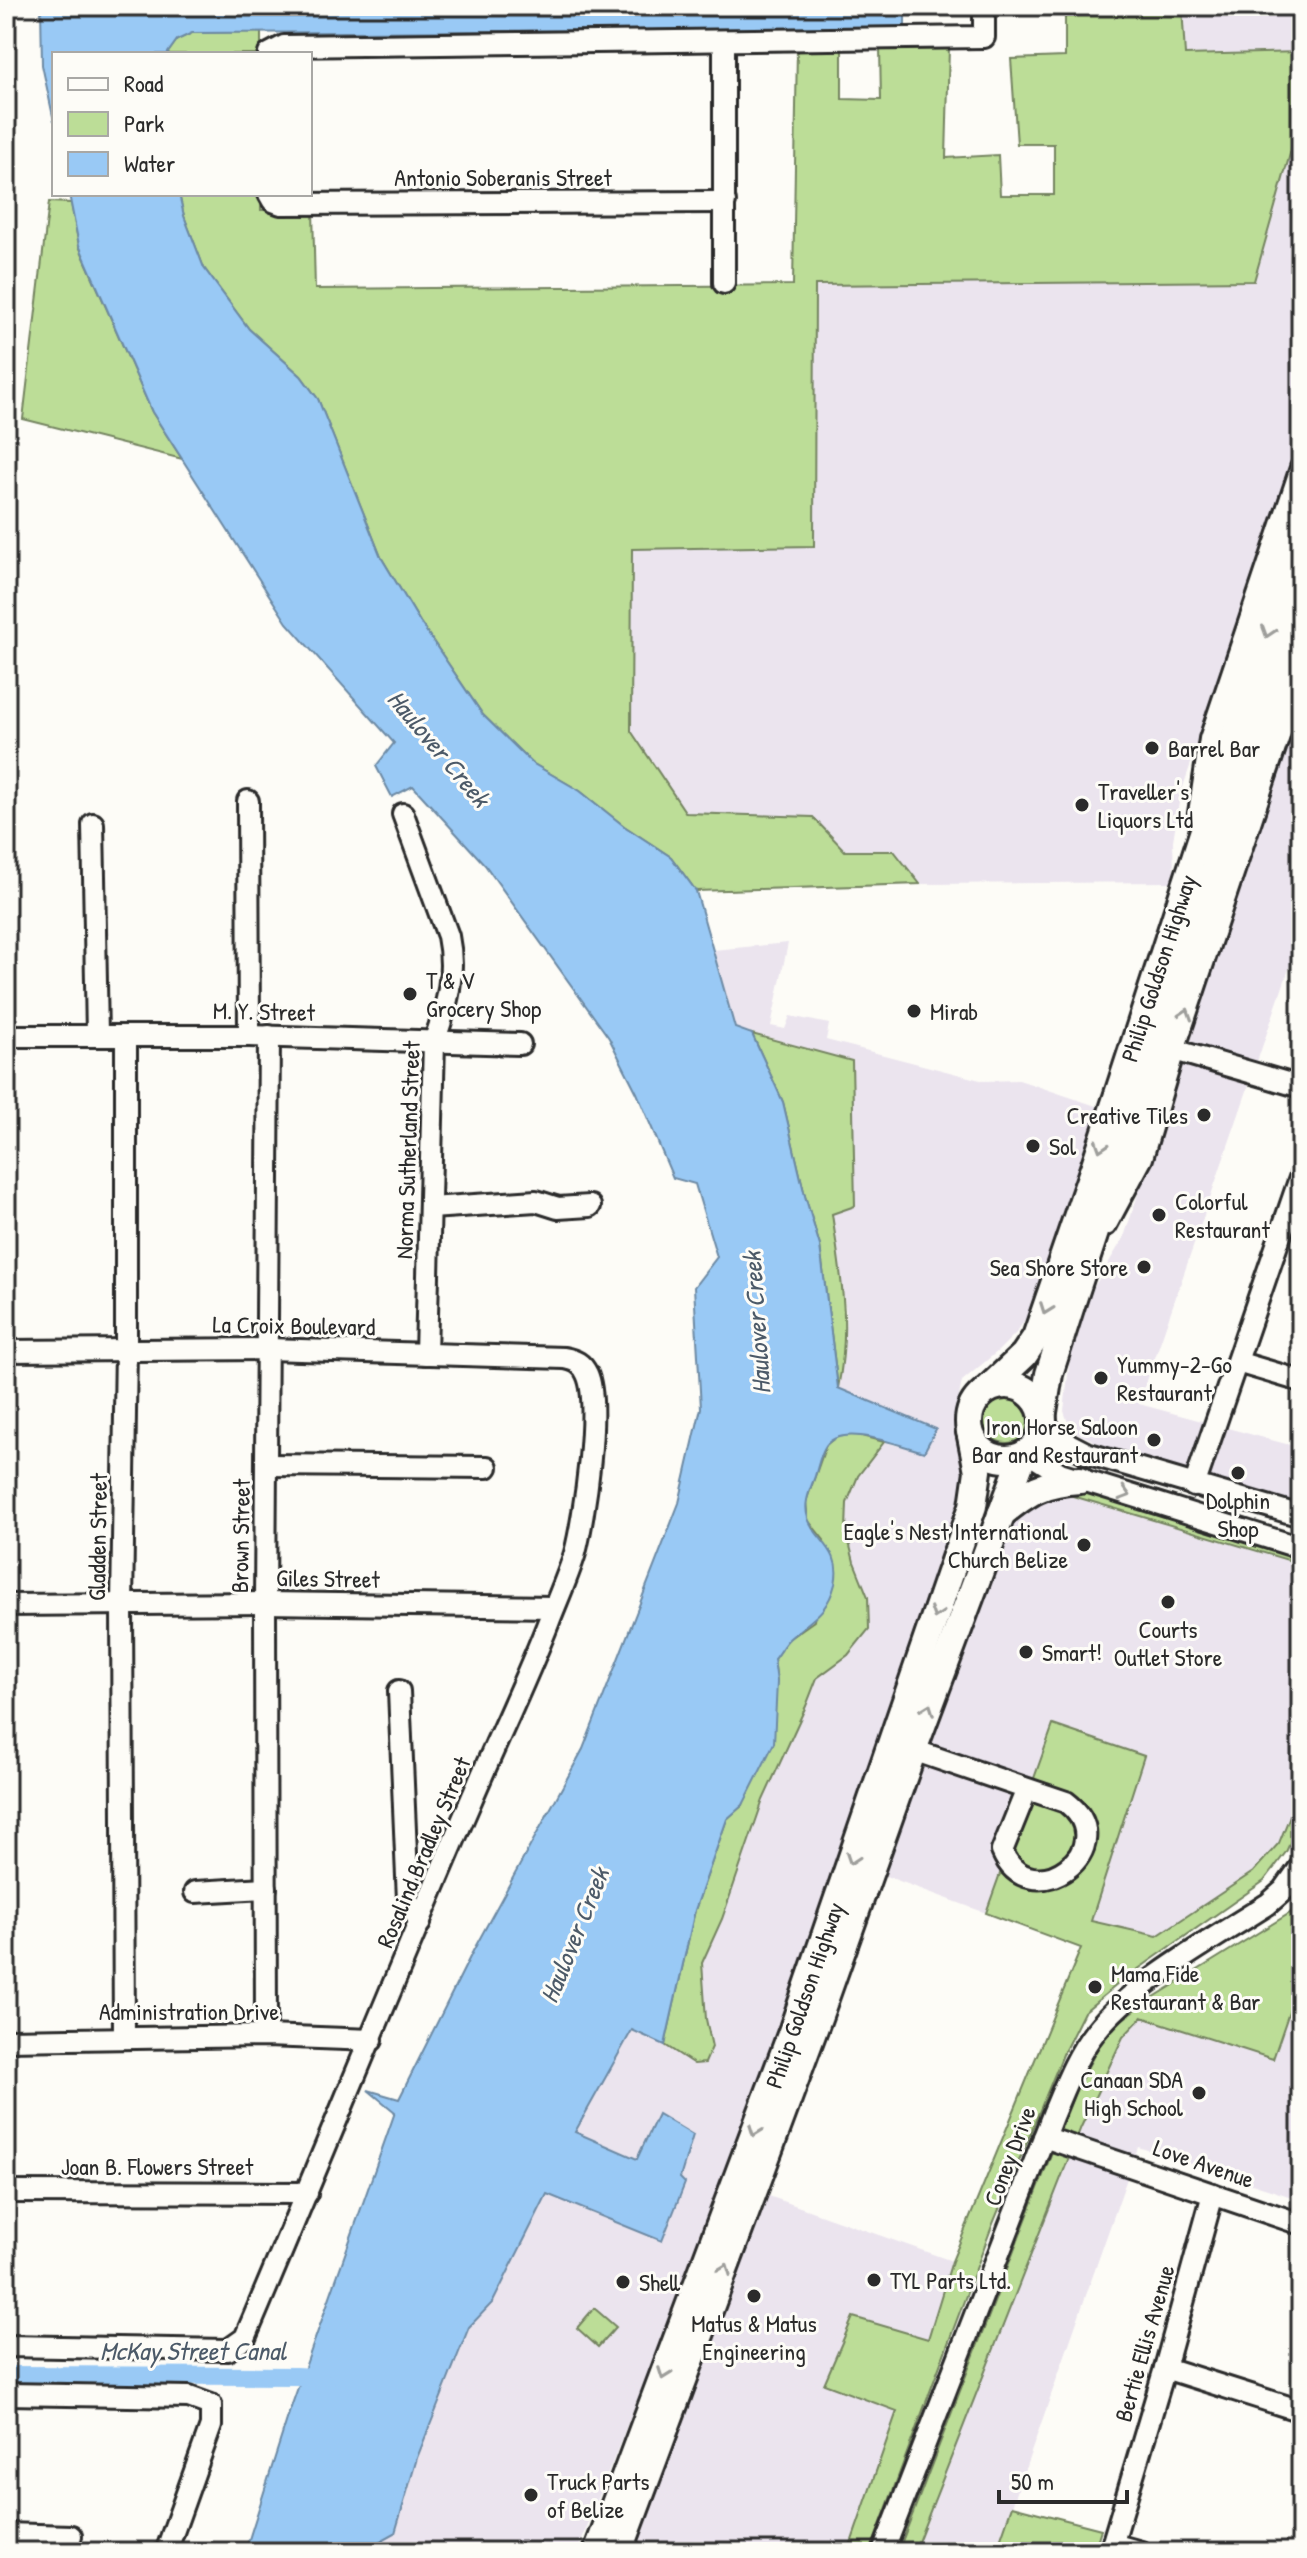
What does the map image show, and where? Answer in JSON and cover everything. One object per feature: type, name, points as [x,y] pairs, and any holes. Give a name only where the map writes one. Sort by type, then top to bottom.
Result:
[{"type":"main road","name":"Philip Goldson Highway","points":[[988,1389],[1024,1355],[1036,1337],[1301,532]]},
{"type":"main road","name":"Philip Goldson Highway","points":[[1043,1418],[1049,1374],[1301,608]]},
{"type":"main road","points":[[999,1384],[1021,1387],[1038,1401],[1043,1418],[1042,1434],[1026,1454],[1001,1459],[981,1450],[970,1431],[972,1406],[979,1396],[999,1384]]},
{"type":"main road","name":"Philip Goldson Highway","points":[[597,2552],[793,2029],[973,1506],[978,1471],[970,1431]]},
{"type":"main road","name":"Philip Goldson Highway","points":[[619,2552],[818,2018],[913,1750],[1026,1454]]},
{"type":"main road","points":[[1001,1514],[1033,1489],[1047,1483],[1080,1480]]},
{"type":"street","points":[[273,52],[284,46],[984,37],[984,6]]},
{"type":"street","points":[[724,41],[724,283]]},
{"type":"street","name":"Antonio Soberanis Street","points":[[275,199],[725,202]]},
{"type":"street","points":[[1192,863],[1210,739],[1301,468]]},
{"type":"street","points":[[1084,1267],[1142,1158],[1174,1050],[1301,670]]},
{"type":"street","name":"Brown Street","points":[[248,801],[259,1036],[268,1349],[266,2036]]},
{"type":"street","name":"Norma Sutherland Street","points":[[403,814],[452,953],[447,1004],[434,1042],[426,1354]]},
{"type":"street","points":[[93,824],[97,1035]]},
{"type":"street","name":"M. Y. Street","points":[[6,1036],[259,1036],[520,1044]]},
{"type":"street","name":"Gladden Street","points":[[124,2037],[122,1605],[126,1037]]},
{"type":"street","points":[[1174,1050],[1301,1087]]},
{"type":"street","points":[[1194,1486],[1237,1362],[1291,1233],[1301,1175]]},
{"type":"street","points":[[430,1208],[536,1201],[558,1208],[590,1206]]},
{"type":"street","name":"La Croix Boulevard","points":[[6,1351],[268,1349],[564,1358],[580,1363]]},
{"type":"street","points":[[1237,1362],[1301,1381]]},
{"type":"street","name":"Rosalind Bradley Street","points":[[6,2346],[228,2350],[245,2338],[523,1686],[575,1553],[585,1497],[592,1392],[586,1371],[580,1363]]},
{"type":"street","points":[[1043,1418],[1059,1439],[1086,1453],[1301,1516]]},
{"type":"street","points":[[1026,1454],[1080,1480],[1301,1548]]},
{"type":"street","points":[[267,1465],[487,1467]]},
{"type":"street","name":"Giles Street","points":[[6,1605],[265,1603],[554,1607]]},
{"type":"street","points":[[399,1691],[408,1900],[420,1923]]},
{"type":"street","points":[[913,1750],[1066,1802],[1079,1812],[1085,1826],[1085,1844],[1074,1864],[1047,1880],[1029,1877],[1006,1859],[1002,1851],[1027,1789]]},
{"type":"street","name":"Coney Drive","points":[[883,2552],[1076,2062],[1114,2009],[1143,1986],[1268,1904],[1284,1890],[1301,1866]]},
{"type":"street","points":[[195,1892],[266,1888]]},
{"type":"street","name":"Administration Drive","points":[[6,2040],[266,2036],[372,2040]]},
{"type":"street","name":"Love Avenue","points":[[1044,2137],[1301,2224]]},
{"type":"street","name":"Joan B. Flowers Street","points":[[6,2192],[307,2193]]},
{"type":"street","name":"Bertie Ellis Avenue","points":[[1111,2548],[1213,2194]]},
{"type":"street","points":[[1165,2368],[1301,2411]]},
{"type":"street","points":[[6,2394],[189,2397],[211,2405],[211,2426],[166,2552]]},
{"type":"street","points":[[6,2534],[71,2536]]},
{"type":"street","points":[[1111,2548],[1141,2552]]},
{"type":"shaded area","points":[[1182,6],[1301,6],[1301,52],[1185,55]]},
{"type":"shaded area","points":[[1301,115],[1301,436],[1180,796],[1173,841],[1172,882],[920,884],[894,851],[845,851],[813,817],[686,813],[631,731],[632,549],[814,546],[814,285],[1254,281]]},
{"type":"shaded area","points":[[1301,697],[1301,934],[1139,1404],[1301,1448],[1301,1504],[1098,1443],[1070,1429],[1064,1411],[1072,1340],[1094,1287],[1124,1237]]},
{"type":"shaded area","points":[[788,943],[771,1026],[785,1029],[790,1016],[829,1024],[826,1040],[984,1081],[1019,1080],[1099,1107],[1059,1231],[1027,1316],[1017,1332],[998,1351],[962,1381],[956,1412],[967,1460],[964,1485],[912,1651],[810,1942],[665,2329],[577,2552],[379,2552],[373,2545],[395,2533],[417,2458],[469,2327],[493,2302],[547,2194],[662,2241],[638,2159],[575,2132],[632,2030],[665,2045],[694,2064],[712,2047],[706,2019],[702,1963],[722,1919],[763,1800],[817,1678],[848,1655],[854,1562],[846,1530],[847,1503],[858,1476],[884,1442],[923,1452],[936,1429],[838,1388],[844,1357],[846,1311],[832,1214],[852,1061],[735,1028],[713,950]]},
{"type":"shaded area","points":[[1046,1488],[1301,1564],[1301,1788],[1296,1804],[1279,1843],[1253,1872],[1157,1936],[1090,1921],[1144,1757],[1053,1725],[986,1913],[883,1875],[1010,1517]]},
{"type":"shaded area","points":[[1301,1977],[1301,2200],[1138,2147],[996,2552],[914,2552],[1081,2127],[1123,2037],[1142,2017],[1273,2059]]},
{"type":"shaded area","points":[[766,2195],[952,2261],[928,2340],[825,2384],[898,2411],[848,2552],[632,2552]]},
{"type":"green space","points":[[1065,6],[1182,6],[1185,55],[1301,52],[1301,115],[1254,281],[815,285],[814,546],[632,549],[631,731],[686,813],[813,817],[845,851],[894,851],[920,884],[696,891],[671,857],[624,826],[580,791],[532,763],[483,715],[420,622],[381,557],[318,399],[301,376],[249,329],[204,268],[179,196],[261,196],[261,210],[313,210],[315,289],[793,285],[797,48],[842,48],[842,99],[881,100],[880,47],[949,47],[946,158],[998,155],[1000,195],[1054,195],[1054,144],[1017,144],[1011,59],[1065,57]]},
{"type":"green space","points":[[261,32],[261,52],[168,52],[177,40],[192,33]]},
{"type":"green space","points":[[49,202],[71,203],[79,246],[152,412],[182,459],[23,419]]},
{"type":"green space","points":[[752,1034],[852,1061],[855,1206],[832,1214],[844,1322],[838,1388],[820,1246],[783,1102]]},
{"type":"green space","points":[[1007,1395],[1024,1402],[1031,1419],[1024,1436],[1007,1443],[990,1436],[983,1419],[990,1402]]},
{"type":"green space","points":[[850,1433],[884,1442],[858,1476],[847,1503],[846,1530],[868,1597],[869,1629],[848,1655],[817,1678],[763,1800],[722,1919],[702,1963],[706,2019],[712,2047],[705,2063],[694,2064],[665,2045],[695,1910],[727,1819],[743,1805],[777,1682],[774,1659],[787,1640],[814,1621],[824,1540],[808,1520],[806,1502],[826,1445],[836,1437]]},
{"type":"green space","points":[[1046,1488],[1092,1492],[1301,1556],[1301,1564]]},
{"type":"green space","points":[[1053,1725],[1144,1756],[1091,1921],[1157,1936],[1253,1872],[1279,1843],[1301,1788],[1301,1819],[1286,1852],[1264,1881],[1124,1979],[1084,2012],[1064,2052],[992,2226],[870,2552],[848,2552],[897,2411],[824,2384],[853,2317],[928,2339],[952,2261],[1081,1948],[986,1913]]},
{"type":"green space","points":[[1301,1899],[1301,1977],[1273,2059],[1142,2017],[1123,2037],[1081,2127],[914,2552],[898,2552],[1077,2087],[1107,2031],[1146,2002],[1290,1913]]},
{"type":"green space","points":[[594,2308],[616,2327],[598,2347],[577,2328]]},
{"type":"green space","points":[[1012,2506],[1101,2529],[1094,2552],[996,2552]]},
{"type":"water","points":[[41,6],[905,6],[905,28],[192,33],[177,40],[168,52],[52,52],[52,112],[42,65]]},
{"type":"water","name":"Haulover Creek","points":[[69,196],[179,196],[204,268],[249,329],[301,376],[318,399],[381,557],[420,622],[483,715],[532,763],[580,791],[624,826],[671,857],[696,891],[735,1028],[752,1034],[783,1102],[820,1246],[838,1388],[936,1429],[924,1452],[857,1436],[833,1440],[823,1450],[806,1507],[811,1526],[835,1562],[832,1594],[822,1610],[789,1639],[774,1659],[777,1682],[774,1743],[743,1805],[727,1819],[695,1910],[665,2045],[632,2030],[575,2132],[637,2159],[658,2114],[693,2135],[680,2178],[685,2183],[662,2241],[547,2194],[493,2302],[469,2327],[417,2458],[395,2533],[373,2545],[368,2552],[245,2552],[289,2413],[395,2112],[368,2090],[399,2099],[473,1951],[583,1749],[679,1503],[701,1408],[694,1287],[717,1257],[695,1184],[673,1178],[637,1093],[609,1038],[485,865],[413,786],[392,797],[376,766],[394,743],[287,623],[152,412],[79,245]]},
{"type":"waterway","name":"McKay Street Canal","points":[[6,2375],[296,2376],[312,2377],[326,2383]]},
{"type":"place","name":"Barrel Bar","points":[[1152,748]]},
{"type":"place","name":"Traveller's Liquors Ltd","points":[[1082,805]]},
{"type":"place","name":"T & V Grocery Shop","points":[[410,994]]},
{"type":"place","name":"Mirab","points":[[914,1011]]},
{"type":"place","name":"Creative Tiles","points":[[1204,1115]]},
{"type":"place","name":"Sol","points":[[1033,1146]]},
{"type":"place","name":"Colorful Restaurant","points":[[1159,1215]]},
{"type":"place","name":"Sea Shore Store","points":[[1144,1267]]},
{"type":"place","name":"Yummy-2-Go Restaurant","points":[[1101,1378]]},
{"type":"place","name":"Iron Horse Saloon Bar and Restaurant","points":[[1154,1440]]},
{"type":"place","name":"Dolphin Shop","points":[[1238,1473]]},
{"type":"place","name":"Eagle's Nest International Church Belize","points":[[1084,1545]]},
{"type":"place","name":"Courts Outlet Store","points":[[1168,1602]]},
{"type":"place","name":"Smart!","points":[[1026,1652]]},
{"type":"place","name":"Mama Fide Restaurant & Bar","points":[[1095,1987]]},
{"type":"place","name":"Canaan SDA High School","points":[[1199,2093]]},
{"type":"place","name":"TYL Parts Ltd.","points":[[874,2280]]},
{"type":"place","name":"Shell","points":[[623,2282]]},
{"type":"place","name":"Matus & Matus Engineering","points":[[754,2296]]},
{"type":"place","name":"Truck Parts of Belize","points":[[531,2495]]}]
